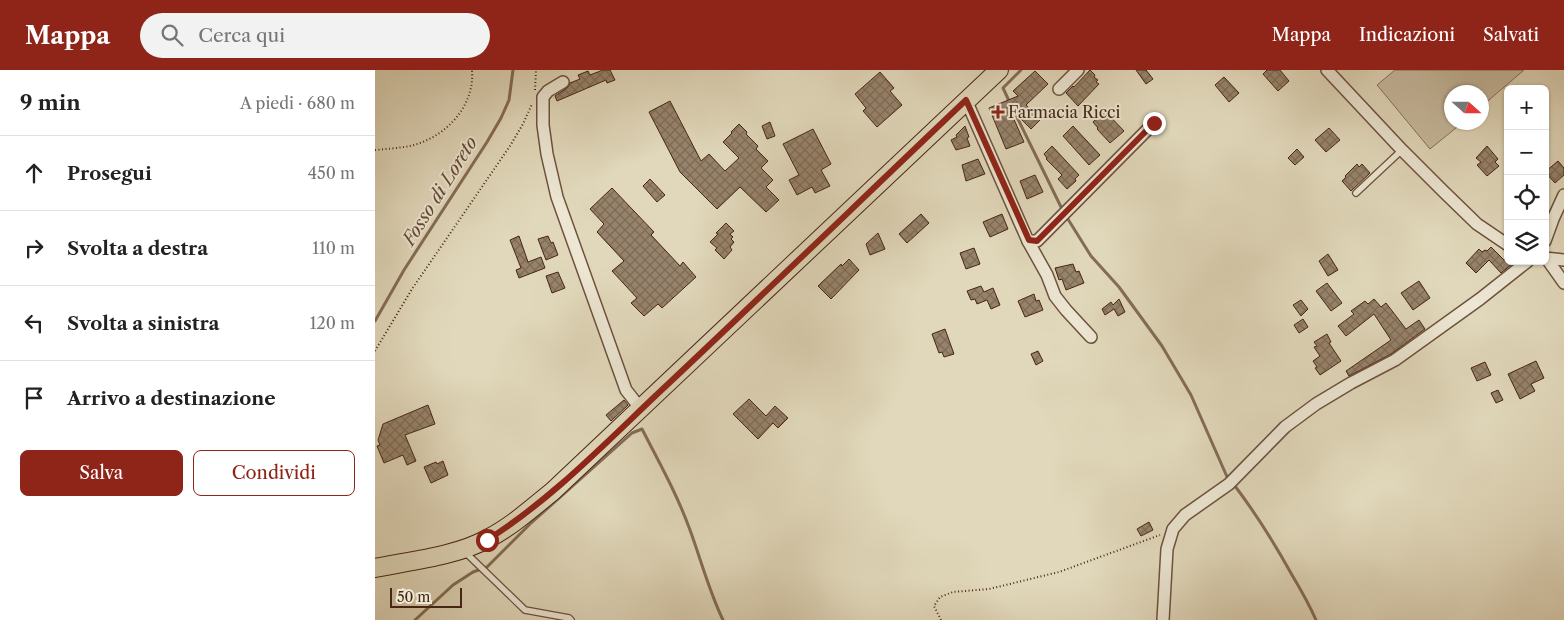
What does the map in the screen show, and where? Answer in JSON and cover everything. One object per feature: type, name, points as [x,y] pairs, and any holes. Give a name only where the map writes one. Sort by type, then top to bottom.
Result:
[{"type":"main road","points":[[375,568],[463,550],[487,540],[513,523],[553,492],[999,70]]},
{"type":"street","points":[[1059,89],[1078,70]]},
{"type":"street","points":[[1327,70],[1402,150],[1477,224],[1504,242]]},
{"type":"street","points":[[563,82],[548,91],[543,97],[543,125],[547,154],[557,197],[626,390],[641,409]]},
{"type":"street","points":[[966,100],[1055,296],[1091,337]]},
{"type":"street","points":[[1029,240],[1037,241],[1154,123]]},
{"type":"street","points":[[1549,230],[1564,195]]},
{"type":"street","points":[[1549,258],[1564,260]]},
{"type":"street","points":[[1549,262],[1564,283]]},
{"type":"street","points":[[1163,620],[1167,549],[1173,530],[1185,515],[1229,484],[1285,428],[1316,404],[1395,360],[1480,299],[1523,265]]},
{"type":"lane","points":[[1356,193],[1402,150]]},
{"type":"lane","points":[[463,550],[525,610],[569,618],[571,620]]},
{"type":"path","points":[[375,150],[411,146],[449,127],[461,113],[469,94],[472,70]]},
{"type":"path","points":[[534,94],[536,70]]},
{"type":"path","points":[[375,350],[412,289],[510,146],[523,124],[533,101]]},
{"type":"path","points":[[941,620],[934,606],[940,597],[953,592],[989,589],[1059,572],[1173,530]]},
{"type":"shaded area","points":[[1395,70],[1524,70],[1504,85],[1504,87],[1489,100],[1489,85],[1444,85],[1444,130],[1453,130],[1430,149],[1377,85]]},
{"type":"building","points":[[603,70],[610,70],[615,80],[607,83],[606,80],[557,101],[555,96],[567,88],[570,83],[580,79],[578,75],[588,71],[590,75]]},
{"type":"building","points":[[1090,70],[1095,75],[1094,77],[1098,80],[1096,82],[1099,84],[1078,106],[1066,93]]},
{"type":"building","points":[[1136,70],[1146,70],[1153,79],[1146,84]]},
{"type":"building","points":[[1267,70],[1280,70],[1289,81],[1278,91],[1263,74]]},
{"type":"building","points":[[1035,71],[1048,84],[1026,105],[1041,119],[1031,129],[1008,106],[1024,142],[1006,149],[989,108],[1018,96],[1013,91]]},
{"type":"building","points":[[880,72],[894,88],[890,91],[902,105],[877,127],[863,111],[866,108],[855,94]]},
{"type":"building","points":[[1224,77],[1239,93],[1229,102],[1215,85]]},
{"type":"building","points":[[670,101],[701,161],[709,154],[725,171],[739,158],[723,142],[739,124],[758,146],[756,149],[768,161],[761,168],[773,180],[766,187],[779,200],[766,212],[740,187],[717,209],[680,172],[649,112]]},
{"type":"building","points":[[1105,111],[1124,131],[1110,143],[1093,122]]},
{"type":"building","points":[[770,122],[775,136],[767,139],[762,126]]},
{"type":"building","points":[[965,126],[970,146],[956,150],[951,140],[957,137],[956,135]]},
{"type":"building","points":[[1073,126],[1100,155],[1089,165],[1063,136]]},
{"type":"building","points":[[1329,128],[1340,140],[1326,152],[1315,140]]},
{"type":"building","points":[[813,129],[831,164],[821,170],[830,186],[815,193],[812,187],[797,195],[789,180],[799,175],[783,144]]},
{"type":"building","points":[[1052,146],[1079,175],[1075,179],[1076,181],[1067,189],[1058,179],[1062,175],[1046,159],[1044,154]]},
{"type":"building","points":[[1487,146],[1498,159],[1495,162],[1499,166],[1487,176],[1477,165],[1481,162],[1476,158]]},
{"type":"building","points":[[1297,149],[1304,157],[1295,165],[1288,158]]},
{"type":"building","points":[[978,159],[985,174],[966,181],[962,165]]},
{"type":"building","points":[[1558,161],[1564,168],[1564,175],[1555,183],[1549,176],[1549,169]]},
{"type":"building","points":[[1357,164],[1359,167],[1362,164],[1370,173],[1351,191],[1342,181]]},
{"type":"building","points":[[1035,175],[1043,192],[1027,199],[1020,181]]},
{"type":"building","points":[[650,179],[665,195],[657,202],[643,186]]},
{"type":"building","points":[[612,188],[654,232],[651,235],[680,266],[683,262],[696,277],[662,308],[658,304],[644,316],[631,303],[637,298],[612,271],[624,261],[597,232],[604,224],[590,209]]},
{"type":"building","points":[[921,214],[929,223],[907,243],[899,234]]},
{"type":"building","points":[[1002,214],[1008,229],[990,237],[983,222]]},
{"type":"building","points":[[726,223],[734,231],[730,234],[734,242],[730,247],[732,250],[724,259],[715,250],[717,248],[710,242]]},
{"type":"building","points":[[878,233],[885,249],[870,255],[866,244]]},
{"type":"building","points":[[519,236],[528,262],[541,257],[545,268],[519,278],[516,270],[521,268],[510,240]]},
{"type":"building","points":[[548,236],[551,243],[553,242],[558,255],[546,260],[538,239]]},
{"type":"building","points":[[1491,247],[1504,260],[1504,265],[1511,265],[1501,273],[1489,260],[1476,273],[1466,263],[1479,249],[1482,252],[1487,251]]},
{"type":"building","points":[[974,248],[980,264],[966,269],[960,253]]},
{"type":"building","points":[[1328,254],[1338,270],[1328,276],[1319,261]]},
{"type":"building","points":[[849,259],[859,270],[831,299],[818,286]]},
{"type":"building","points":[[1073,264],[1076,272],[1079,271],[1084,283],[1066,290],[1062,279],[1059,280],[1055,268]]},
{"type":"building","points":[[558,272],[565,288],[552,293],[546,276]]},
{"type":"building","points":[[1419,281],[1430,298],[1413,310],[1401,293]]},
{"type":"building","points":[[1327,283],[1342,303],[1331,311],[1316,291]]},
{"type":"building","points":[[981,286],[984,292],[993,288],[1000,305],[991,309],[987,300],[977,304],[975,299],[971,300],[967,291]]},
{"type":"building","points":[[1034,294],[1036,301],[1039,300],[1043,310],[1025,317],[1018,301]]},
{"type":"building","points":[[1119,299],[1125,312],[1118,316],[1114,309],[1105,315],[1102,309],[1111,302],[1113,305]]},
{"type":"building","points":[[1374,299],[1381,307],[1386,303],[1406,329],[1419,320],[1425,329],[1391,354],[1349,376],[1346,371],[1391,340],[1374,314],[1346,336],[1338,326],[1354,314],[1351,311],[1365,301],[1368,304]]},
{"type":"building","points":[[1301,300],[1308,309],[1301,316],[1293,305]]},
{"type":"building","points":[[1303,319],[1308,327],[1299,333],[1294,325]]},
{"type":"building","points":[[945,329],[954,354],[944,357],[942,352],[939,353],[932,334]]},
{"type":"building","points":[[1327,334],[1331,342],[1329,343],[1341,361],[1320,375],[1313,361],[1320,356],[1314,347],[1317,346],[1314,342]]},
{"type":"building","points":[[1038,351],[1043,361],[1036,365],[1031,354]]},
{"type":"building","points":[[1536,361],[1544,378],[1531,384],[1535,391],[1520,399],[1508,374]]},
{"type":"building","points":[[1485,362],[1491,375],[1477,381],[1471,368]]},
{"type":"building","points":[[1498,390],[1503,400],[1496,403],[1491,393]]},
{"type":"building","points":[[749,399],[766,416],[775,406],[788,418],[778,428],[773,423],[758,439],[733,414]]},
{"type":"building","points":[[624,400],[628,405],[611,421],[606,415]]},
{"type":"building","points":[[428,405],[435,424],[405,435],[416,461],[407,465],[403,455],[384,463],[377,446],[380,445],[378,440],[383,424]]},
{"type":"building","points":[[443,461],[448,475],[431,483],[424,467]]},
{"type":"building","points":[[1149,522],[1153,530],[1141,536],[1137,529]]},
{"type":"waterway","name":"Fosso di Loreto","points":[[375,321],[404,270],[501,118],[509,100],[513,70]]},
{"type":"waterway","points":[[1010,103],[1003,88],[1021,70]]},
{"type":"waterway","points":[[1014,111],[1063,211]]},
{"type":"waterway","points":[[1066,216],[1091,256],[1119,287],[1162,346],[1191,395],[1228,479]]},
{"type":"waterway","points":[[415,620],[453,585],[473,572],[487,567],[530,524],[632,433],[642,429],[679,504],[690,530],[713,598],[723,620]]},
{"type":"waterway","points":[[1235,486],[1272,541],[1316,620]]},
{"type":"place","name":"Farmacia Ricci","points":[[998,112]]},
{"type":"route","points":[[487,540],[513,523],[553,492],[966,100],[1029,240],[1037,241],[1154,123]]}]
